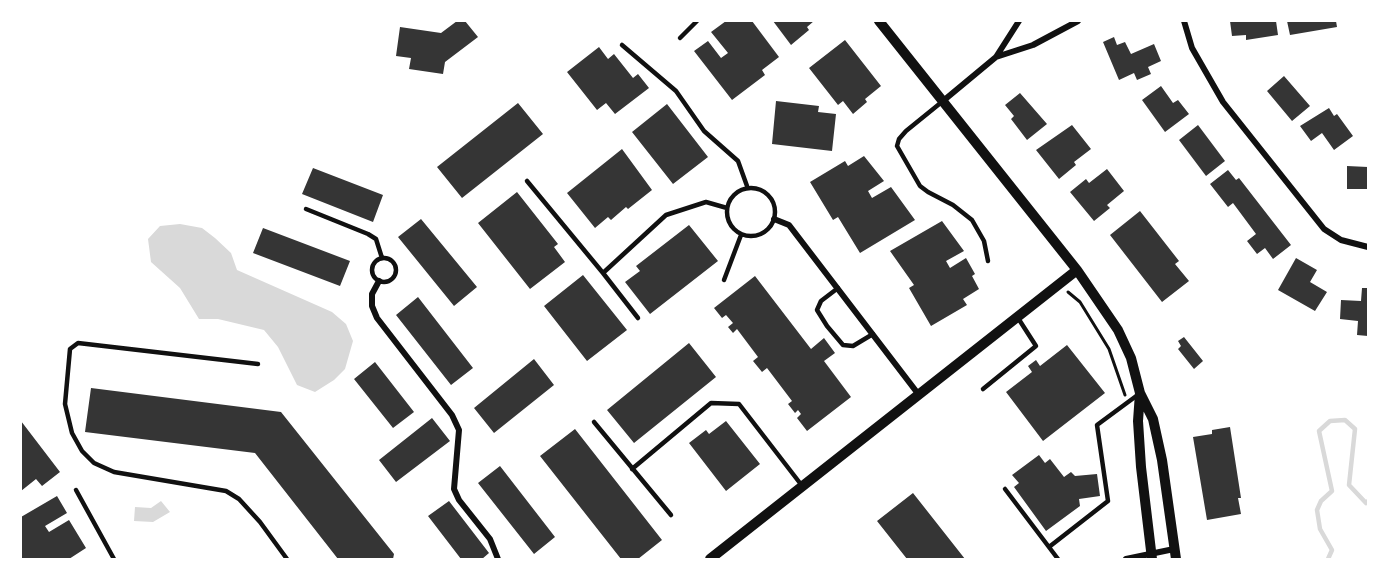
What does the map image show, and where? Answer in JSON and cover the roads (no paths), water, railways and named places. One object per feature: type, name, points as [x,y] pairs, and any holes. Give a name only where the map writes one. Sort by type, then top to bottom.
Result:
[{"type":"street","points":[[879,21],[1077,270],[1118,330],[1131,358],[1140,393],[1153,419],[1162,460],[1175,554],[1126,559]]},
{"type":"street","points":[[943,101],[996,57],[1019,21]]},
{"type":"street","points":[[996,57],[1033,45],[1078,21]]},
{"type":"street","points":[[1184,21],[1192,48],[1222,102],[1324,230],[1341,240],[1368,248]]},
{"type":"street","points":[[774,219],[789,225],[920,395]]},
{"type":"street","points":[[710,559],[1077,270]]},
{"type":"street","points":[[379,281],[372,294],[372,306],[377,318],[452,415],[459,430],[454,489],[459,500],[490,539],[498,559]]},
{"type":"street","points":[[1140,393],[1139,444],[1151,556]]},
{"type":"lane","points":[[680,38],[697,21]]},
{"type":"lane","points":[[622,45],[676,91],[704,131],[738,161],[747,186]]},
{"type":"lane","points":[[943,101],[906,131],[899,139],[897,147],[920,186],[953,205],[972,220],[984,241],[988,261]]},
{"type":"lane","points":[[527,181],[638,318]]},
{"type":"lane","points":[[747,186],[765,192],[771,198],[774,219],[766,231],[759,235],[741,235],[729,224],[727,208],[734,194],[747,186]]},
{"type":"lane","points":[[603,273],[666,215],[706,202],[727,208]]},
{"type":"lane","points":[[306,209],[376,239],[382,258]]},
{"type":"lane","points":[[724,280],[741,235]]},
{"type":"lane","points":[[382,258],[392,261],[396,268],[394,276],[387,281],[379,281],[373,275],[372,267],[376,260],[382,258]]},
{"type":"lane","points":[[838,288],[821,301],[817,310],[827,326],[843,345],[853,346],[873,334]]},
{"type":"lane","points":[[983,389],[1036,346],[1018,317]]},
{"type":"lane","points":[[258,364],[78,343],[70,349],[65,404],[72,433],[82,451],[94,463],[114,472],[226,491],[239,499],[260,522],[287,559]]},
{"type":"lane","points":[[1049,547],[1108,501],[1097,425],[1140,393]]},
{"type":"lane","points":[[632,468],[711,404],[739,404],[803,487]]},
{"type":"lane","points":[[594,422],[671,515]]},
{"type":"lane","points":[[1005,489],[1058,559]]},
{"type":"lane","points":[[76,490],[114,559]]},
{"type":"waterway","points":[[1328,559],[1332,550],[1320,529],[1317,510],[1321,501],[1332,491],[1319,431],[1330,421],[1345,420],[1355,429],[1349,485],[1366,503],[1368,501]]}]
